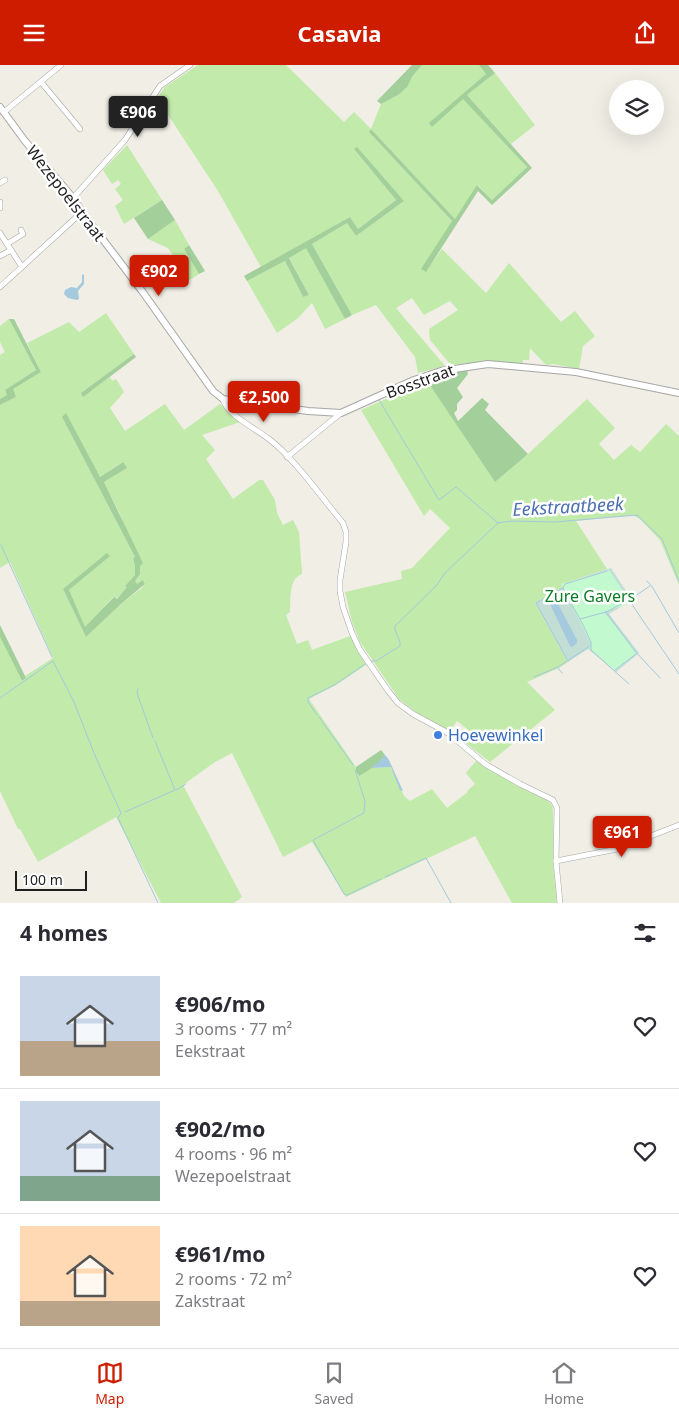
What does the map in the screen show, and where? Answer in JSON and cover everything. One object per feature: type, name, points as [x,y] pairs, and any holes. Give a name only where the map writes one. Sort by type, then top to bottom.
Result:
[{"type":"street","points":[[2,110],[26,94],[61,65]]},
{"type":"street","points":[[73,198],[125,140],[160,87],[190,65]]},
{"type":"street","points":[[40,82],[80,129]]},
{"type":"street","name":"Wezepoelstraat","points":[[2,110],[73,198],[213,391],[223,399],[228,408],[270,439],[288,457],[343,523],[346,535],[340,591],[352,633],[360,650],[388,692],[398,703],[431,725],[448,733],[484,764],[520,784],[553,799],[557,808],[556,861],[560,903]]},
{"type":"street","points":[[0,202],[0,208]]},
{"type":"street","points":[[0,287],[82,212]]},
{"type":"street","points":[[0,233],[22,267]]},
{"type":"street","points":[[7,244],[23,234]]},
{"type":"street","points":[[0,256],[11,250]]},
{"type":"street","name":"Bosstraat","points":[[223,399],[308,411],[341,413],[414,380],[440,371],[488,364],[576,372],[679,393]]},
{"type":"street","points":[[288,457],[341,413]]},
{"type":"street","points":[[556,861],[617,849],[679,825]]},
{"type":"green space","points":[[198,65],[286,65],[344,122],[354,112],[371,129],[369,132],[452,221],[422,270],[426,271],[442,249],[486,293],[509,263],[561,322],[575,311],[595,336],[583,346],[579,369],[553,364],[546,365],[530,348],[529,360],[523,360],[522,365],[485,361],[451,365],[430,340],[429,329],[458,310],[450,301],[424,315],[412,298],[396,308],[445,366],[418,373],[415,357],[376,305],[352,315],[312,244],[347,223],[356,236],[404,201],[354,149],[396,200],[358,229],[350,217],[261,267],[218,191],[157,98],[165,87]]},
{"type":"green space","points":[[412,65],[422,65],[412,77],[407,87],[398,95],[381,104],[377,101]]},
{"type":"green space","points":[[422,65],[479,65],[486,74],[432,127],[463,98],[527,167],[492,200],[478,185],[455,219],[371,129],[381,104],[398,95]]},
{"type":"green space","points":[[479,65],[488,65],[495,73],[467,95],[532,168],[492,205],[478,191],[426,272],[421,269],[452,221],[369,132],[371,129],[455,219],[477,185],[492,200],[527,167],[463,99],[432,127],[429,123],[486,74]]},
{"type":"green space","points":[[495,73],[535,125],[511,144],[467,95]]},
{"type":"green space","points":[[127,145],[162,200],[124,224],[115,206],[123,200],[115,189],[121,184],[118,180],[112,184],[103,170]]},
{"type":"green space","points":[[357,147],[404,201],[356,236],[347,223],[312,244],[352,315],[345,319],[306,248],[289,258],[309,295],[303,297],[285,261],[247,281],[244,276],[350,217],[358,229],[396,200],[354,149]]},
{"type":"green space","points":[[162,200],[175,220],[148,239],[134,218]]},
{"type":"green space","points":[[175,220],[189,245],[184,249],[199,274],[185,283],[181,278],[186,275],[168,248],[148,239]]},
{"type":"green space","points":[[189,245],[205,271],[199,274],[184,249]]},
{"type":"green space","points":[[306,247],[345,319],[325,329],[312,303],[298,318],[277,333],[247,281],[285,261],[303,297],[309,295],[289,257]]},
{"type":"green space","points":[[106,313],[134,354],[81,393],[83,396],[110,377],[112,381],[116,379],[124,392],[110,408],[125,431],[165,404],[184,430],[220,404],[240,422],[202,435],[215,450],[206,459],[233,499],[259,480],[263,480],[275,500],[277,513],[283,525],[293,520],[299,532],[302,574],[294,580],[292,585],[290,612],[286,615],[297,644],[308,640],[312,650],[350,636],[366,665],[336,685],[309,699],[356,767],[358,776],[371,768],[391,767],[404,796],[410,801],[432,789],[447,808],[468,792],[475,784],[466,773],[476,761],[521,788],[547,800],[552,805],[553,811],[553,865],[557,903],[512,903],[475,836],[346,897],[312,842],[283,857],[232,753],[215,762],[183,785],[242,897],[234,903],[161,903],[116,817],[38,862],[20,829],[18,829],[0,791],[0,637],[22,681],[26,678],[25,676],[53,658],[10,562],[0,568],[0,405],[16,397],[12,389],[41,372],[27,343],[69,322],[79,332]],"holes":[[[62,417],[100,477],[122,462],[127,468],[104,482],[120,514],[140,566],[140,574],[134,581],[137,584],[143,580],[145,583],[142,588],[123,602],[86,637],[63,589],[109,556],[69,590],[85,628],[113,597],[116,599],[128,587],[126,585],[135,575],[133,558],[135,557]]]},
{"type":"green space","points":[[9,319],[36,370],[5,390],[7,395],[0,399],[0,355],[5,352],[0,342],[0,326]]},
{"type":"green space","points":[[9,319],[14,319],[41,372],[13,389],[16,397],[0,405],[0,399],[7,395],[5,390],[36,370]]},
{"type":"green space","points":[[134,354],[136,357],[83,397],[81,393]]},
{"type":"green space","points":[[467,370],[468,374],[457,388],[463,397],[457,404],[457,410],[454,413],[458,421],[482,398],[489,404],[485,410],[528,454],[495,482],[427,381],[434,377]]},
{"type":"green space","points":[[427,381],[495,482],[587,399],[615,428],[599,444],[614,460],[631,445],[640,452],[666,424],[679,436],[679,585],[660,540],[640,519],[634,516],[624,516],[576,521],[607,569],[562,584],[563,587],[535,603],[568,662],[527,682],[555,710],[490,762],[463,741],[471,732],[457,721],[450,731],[417,713],[399,699],[360,642],[352,622],[345,592],[402,579],[401,571],[412,568],[450,528],[430,509],[424,516],[361,410]]},
{"type":"green space","points":[[66,413],[100,477],[123,462],[127,468],[104,482],[143,563],[140,566],[140,574],[135,581],[137,584],[143,580],[145,584],[86,637],[63,589],[107,553],[110,556],[69,590],[85,627],[114,597],[117,599],[127,587],[125,586],[135,575],[133,558],[135,557],[62,417]]},
{"type":"green space","name":"Zure Gavers","points":[[611,568],[632,600],[609,614],[639,653],[616,672],[588,649],[568,662],[535,603],[563,587],[562,584]]},
{"type":"green space","name":"Zure Gavers","points":[[609,570],[631,603],[604,612],[637,653],[615,671],[588,647],[591,644],[561,584]]},
{"type":"green space","points":[[0,625],[26,678],[22,681],[0,637]]},
{"type":"green space","points":[[381,750],[385,755],[383,758],[359,776],[356,772],[356,767]]},
{"type":"shaded area","points":[[82,274],[84,275],[84,284],[78,291],[79,299],[68,298],[64,294],[65,290],[71,287],[77,288],[82,282]]},
{"type":"shaded area","points":[[556,600],[577,640],[577,643],[572,647],[549,602]]},
{"type":"shaded area","points":[[384,755],[389,760],[403,791],[400,790],[391,767],[371,768]]},
{"type":"waterway","points":[[379,400],[439,500],[456,487],[498,523]]},
{"type":"waterway","name":"Eekstraatbeek","points":[[371,661],[376,661],[400,646],[395,626],[436,586],[445,573],[498,523],[512,521],[555,522],[637,515],[662,539],[679,581]]},
{"type":"waterway","points":[[1,545],[52,657]]},
{"type":"waterway","points":[[563,588],[565,584],[607,571]]},
{"type":"waterway","points":[[647,581],[679,633]]},
{"type":"waterway","points":[[650,586],[629,600],[679,674]]},
{"type":"waterway","points":[[568,661],[536,603],[563,588],[591,642],[591,650],[629,684]]},
{"type":"waterway","points":[[580,619],[606,612],[623,603]]},
{"type":"waterway","points":[[606,612],[634,650],[660,678]]},
{"type":"waterway","points":[[534,677],[558,667],[590,646]]},
{"type":"waterway","points":[[615,670],[636,654]]},
{"type":"waterway","points":[[0,698],[53,661],[74,702],[96,758],[121,813],[118,818],[158,903]]},
{"type":"waterway","name":"Eekstraatbeek","points":[[317,715],[308,702],[308,698],[336,684],[365,664]]},
{"type":"waterway","points":[[558,668],[562,673]]},
{"type":"waterway","points":[[138,689],[137,693],[153,738]]},
{"type":"waterway","name":"Eekstraatbeek","points":[[319,717],[353,765]]},
{"type":"waterway","points":[[125,812],[175,790],[155,741]]},
{"type":"waterway","name":"Eekstraatbeek","points":[[355,770],[365,801],[364,813],[313,840],[344,894],[347,895],[381,879]]},
{"type":"waterway","points":[[176,790],[186,784]]},
{"type":"waterway","name":"Eekstraatbeek","points":[[385,877],[426,858],[451,903]]},
{"type":"place","name":"Hoevewinkel","points":[[438,735]]}]
